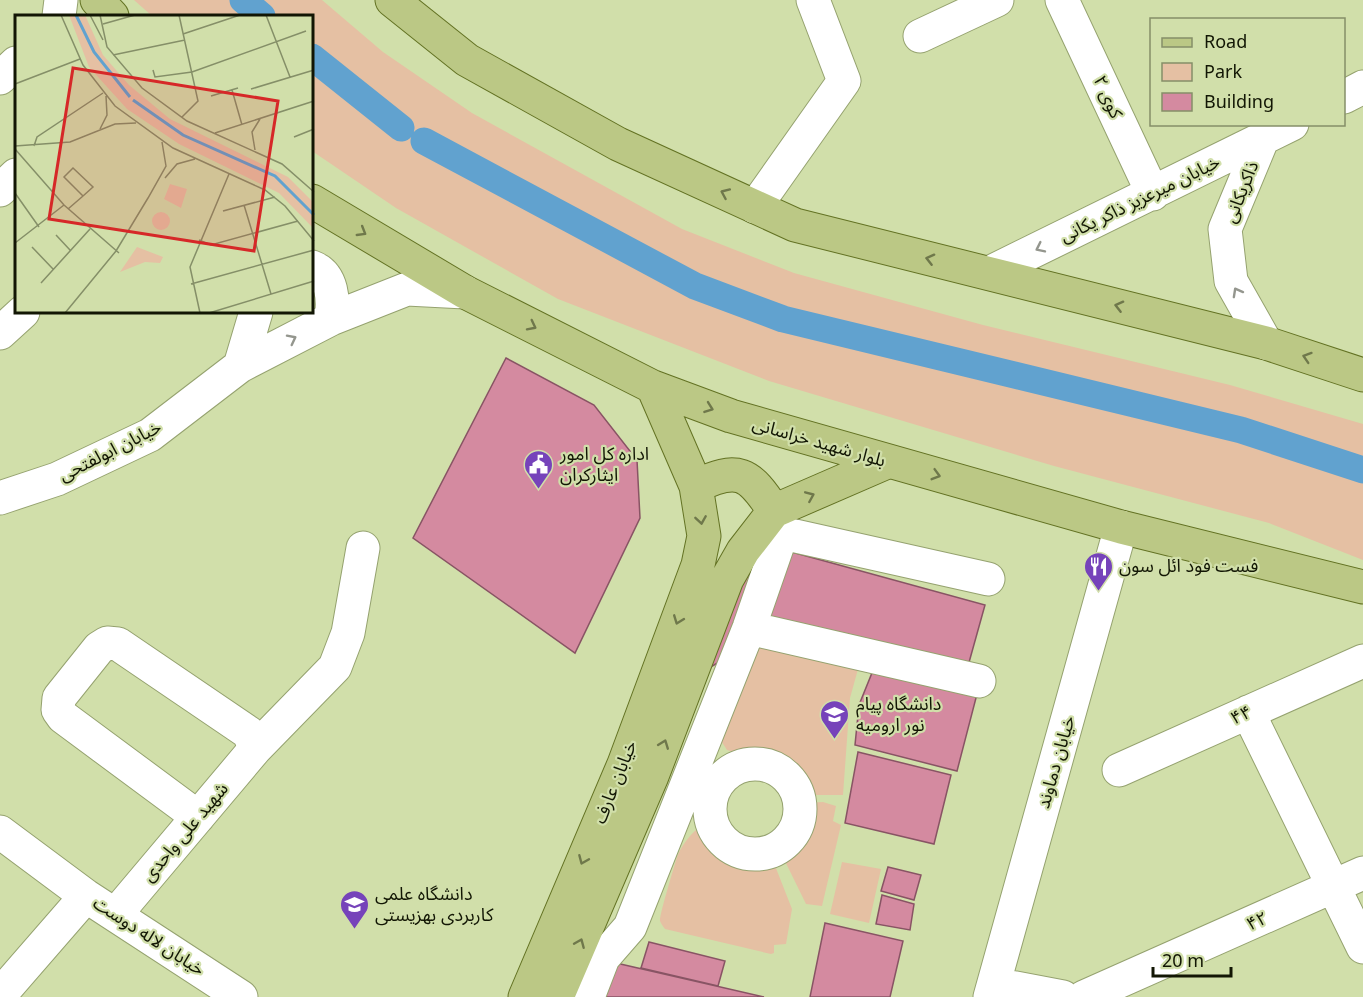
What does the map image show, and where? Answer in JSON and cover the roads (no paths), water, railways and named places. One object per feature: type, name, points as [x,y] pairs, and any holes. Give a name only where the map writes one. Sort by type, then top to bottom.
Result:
[{"type":"main road","points":[[97,0],[111,15]]},
{"type":"main road","points":[[392,0],[467,60],[618,144],[795,225],[1266,343],[1363,375]]},
{"type":"main road","name":"بلوار شهید خراسانی","points":[[314,202],[465,292],[653,387],[731,416],[887,462],[1121,526],[1363,587]]},
{"type":"main road","name":"خیابان عارف","points":[[525,997],[624,764],[698,565],[704,536],[696,486],[653,387]]},
{"type":"main road","points":[[696,486],[727,473],[742,476],[754,483],[774,511],[887,462]]},
{"type":"main road","name":"خیابان عارف","points":[[557,997],[652,776],[727,579],[743,550],[774,511]]},
{"type":"street","points":[[59,15],[61,0]]},
{"type":"street","points":[[755,207],[844,81],[813,0]]},
{"type":"street","points":[[920,36],[997,0]]},
{"type":"street","name":"کوی ۲","points":[[1062,0],[1153,194]]},
{"type":"street","points":[[0,78],[15,64]]},
{"type":"street","points":[[1345,96],[1363,87]]},
{"type":"street","name":"خیابان میرعزیز ذاکر یکانی","points":[[989,273],[1288,126]]},
{"type":"street","name":"ذاکریکانی","points":[[1262,140],[1225,229],[1231,282],[1266,343]]},
{"type":"street","points":[[0,190],[15,176]]},
{"type":"street","points":[[314,268],[319,270],[331,289],[334,301],[331,319]]},
{"type":"street","name":"خیابان ابولفتحی","points":[[0,498],[57,479],[150,435],[240,366],[331,319],[407,289],[465,292]]},
{"type":"street","points":[[0,333],[20,314]]},
{"type":"street","points":[[240,366],[255,314]]},
{"type":"street","name":"خیابان دماوند","points":[[992,990],[1121,526]]},
{"type":"street","points":[[588,997],[603,958],[630,927],[701,789],[716,707],[749,628],[782,533],[988,579]]},
{"type":"street","name":"شهید علی واحدی","points":[[116,914],[255,749],[334,667],[348,633],[363,548]]},
{"type":"street","points":[[749,628],[979,681]]},
{"type":"street","points":[[198,817],[63,717],[58,710],[59,698],[99,648],[106,643],[118,644],[249,733],[255,749]]},
{"type":"street","name":"۴۴","points":[[1119,770],[1363,661]]},
{"type":"street","points":[[1248,712],[1363,947]]},
{"type":"street","points":[[652,776],[701,789]]},
{"type":"street","name":"خیابان لاله دوست","points":[[0,832],[86,896],[241,997]]},
{"type":"street","name":"۴۲","points":[[1084,997],[1363,873]]},
{"type":"street","points":[[0,995],[86,896]]},
{"type":"street","points":[[992,990],[1064,997]]},
{"type":"waterway","points":[[243,0],[261,15]]},
{"type":"waterway","points":[[314,59],[401,128]]},
{"type":"waterway","points":[[424,141],[695,286],[783,319],[1241,430],[1363,470]]},
{"type":"place","name":"اداره کل امور ایثارکران","points":[[539,490]]},
{"type":"place","name":"فست فود ائل سون","points":[[1098,592]]},
{"type":"place","name":"دانشگاه پیام نور ارومیه","points":[[835,740]]},
{"type":"place","name":"دانشگاه علمی کاربردی بهزیستی","points":[[354,930]]}]
